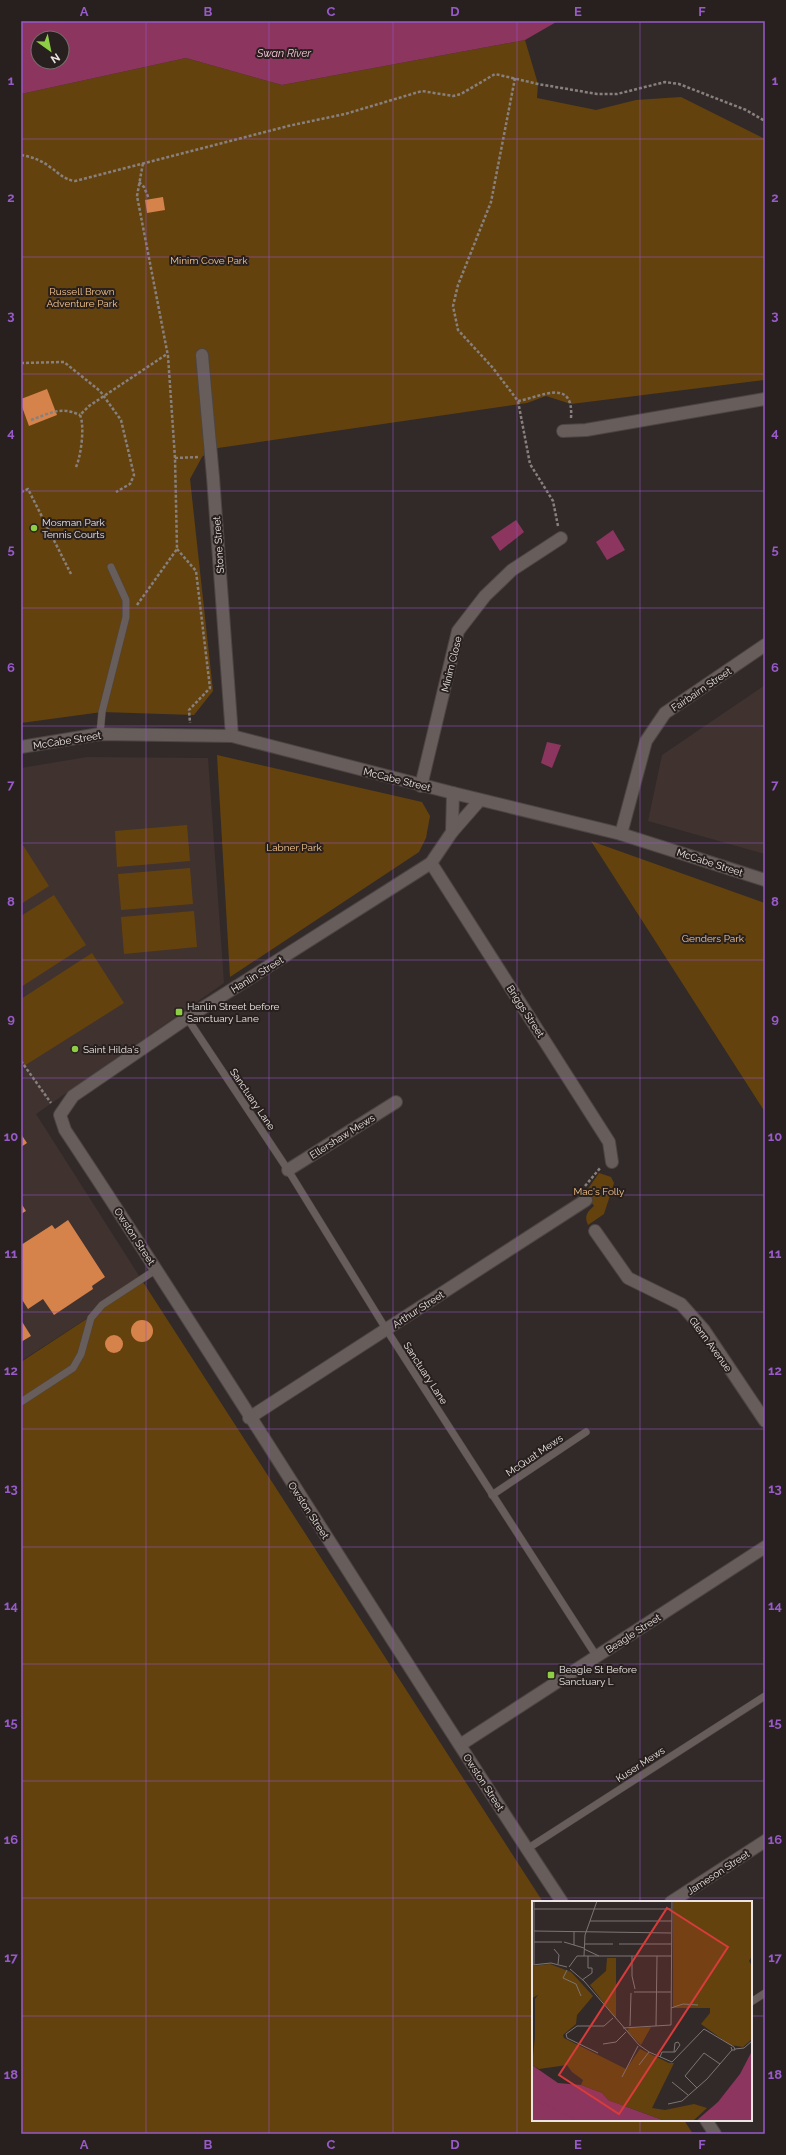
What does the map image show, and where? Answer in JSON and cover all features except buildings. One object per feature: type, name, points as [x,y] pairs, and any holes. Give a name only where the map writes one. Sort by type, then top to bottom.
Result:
[{"type":"street","name":"Stone Street","points":[[202,355],[212,456],[232,736]]},
{"type":"street","points":[[563,431],[586,430],[765,399]]},
{"type":"street","name":"Minim Close","points":[[421,786],[458,631],[485,596],[512,570],[561,538]]},
{"type":"street","name":"Fairbairn Street","points":[[621,834],[646,741],[665,713],[765,645]]},
{"type":"street","name":"McCabe Street","points":[[21,747],[100,734],[232,736],[421,786],[621,834],[765,880]]},
{"type":"street","points":[[452,832],[453,793]]},
{"type":"street","name":"Hanlin Street","points":[[60,1115],[73,1096],[187,1018],[431,863],[452,832],[480,800]]},
{"type":"street","name":"Briggs Street","points":[[431,863],[609,1142],[612,1162]]},
{"type":"street","name":"Ellershaw Mews","points":[[288,1170],[396,1102]]},
{"type":"street","name":"Owston Street","points":[[60,1115],[65,1130],[157,1269],[249,1418],[561,1901]]},
{"type":"street","name":"Arthur Street","points":[[249,1418],[586,1200]]},
{"type":"street","name":"Glenn Avenue","points":[[595,1231],[628,1278],[681,1304],[704,1330],[765,1421]]},
{"type":"street","name":"Beagle Street","points":[[460,1745],[765,1547]]},
{"type":"street","name":"Jameson Street","points":[[673,1901],[765,1841]]},
{"type":"street","points":[[707,2121],[715,2134]]},
{"type":"lane","points":[[100,734],[102,712],[126,617],[126,600],[111,566]]},
{"type":"lane","name":"Sanctuary Lane","points":[[187,1018],[288,1170],[386,1330],[597,1657]]},
{"type":"lane","points":[[21,1402],[73,1368],[81,1354],[91,1318],[102,1304],[157,1269]]},
{"type":"lane","name":"McQuat Mews","points":[[492,1494],[586,1432]]},
{"type":"lane","name":"Kuser Mews","points":[[527,1849],[765,1696]]},
{"type":"lane","points":[[752,2001],[765,1993]]},
{"type":"path","points":[[21,155],[34,157],[50,166],[64,179],[75,181],[288,126],[345,114],[422,91],[453,96],[461,94],[495,74],[538,84],[597,94],[617,94],[665,82],[679,84],[746,110],[765,121]]},
{"type":"path","points":[[516,78],[491,202],[458,285],[453,306],[458,330],[493,368],[518,401],[530,464],[553,501],[561,538]]},
{"type":"path","points":[[126,617],[142,600],[176,549],[174,458],[167,354],[137,196],[143,163]]},
{"type":"path","points":[[139,182],[144,188],[149,199]]},
{"type":"path","points":[[80,415],[104,396],[167,354]]},
{"type":"path","points":[[21,363],[64,362],[100,391],[104,396],[121,420],[134,475],[130,484],[116,492]]},
{"type":"path","points":[[518,401],[558,392],[566,395],[569,400]]},
{"type":"path","points":[[31,420],[56,411],[64,410],[80,415]]},
{"type":"path","points":[[76,467],[80,459],[82,427],[80,415]]},
{"type":"path","points":[[174,458],[212,456]]},
{"type":"path","points":[[21,492],[28,489],[71,574]]},
{"type":"path","points":[[176,549],[196,571],[210,688],[189,710],[191,736]]},
{"type":"path","points":[[21,1061],[60,1115]]},
{"type":"path","points":[[586,1200],[580,1192],[598,1169],[612,1162]]},
{"type":"shaded area","points":[[765,685],[765,854],[648,821],[662,755]]},
{"type":"shaded area","name":"Saint Hilda's","points":[[87,757],[208,758],[224,983],[36,1114],[143,1282],[21,1361],[21,768]]},
{"type":"green space","name":"Minim Cove Park","points":[[525,40],[538,84],[537,98],[596,110],[636,100],[681,97],[765,139],[765,380],[571,404],[546,396],[527,403],[211,449],[202,457],[190,479],[213,691],[194,715],[102,712],[21,723],[21,94],[186,58],[282,85]]},
{"type":"green space","name":"Labner Park","points":[[217,755],[422,802],[430,816],[426,838],[419,852],[230,977]]},
{"type":"green space","points":[[187,825],[190,861],[117,867],[115,831]]},
{"type":"green space","name":"Genders Park","points":[[591,841],[765,903],[765,1112]]},
{"type":"green space","points":[[21,842],[49,886],[21,904]]},
{"type":"green space","points":[[190,868],[193,904],[121,910],[118,874]]},
{"type":"green space","points":[[54,895],[86,945],[21,987],[21,916]]},
{"type":"green space","points":[[194,911],[197,947],[124,954],[121,917]]},
{"type":"green space","points":[[92,953],[124,1003],[24,1066],[21,1061],[21,999]]},
{"type":"green space","name":"Mac's Folly","points":[[599,1173],[611,1177],[614,1183],[604,1214],[588,1225],[586,1219],[587,1214],[594,1206],[585,1193]]},
{"type":"green space","points":[[143,1282],[542,1901],[532,1901],[532,2121],[685,2121],[693,2134],[21,2134],[21,1362]]},
{"type":"water","name":"Swan River","points":[[21,21],[558,21],[525,40],[282,85],[186,58],[21,94]]},
{"type":"water","points":[[516,520],[524,532],[500,551],[491,537]]},
{"type":"water","points":[[613,530],[625,550],[607,560],[596,542]]},
{"type":"water","points":[[547,742],[561,745],[552,768],[541,763]]},
{"type":"place","name":"Mosman Park Tennis Courts","points":[[34,528]]},
{"type":"place","name":"Hanlin Street before Sanctuary Lane","points":[[179,1012]]},
{"type":"place","name":"Saint Hilda's","points":[[75,1049]]},
{"type":"place","name":"Beagle St Before Sanctuary L","points":[[551,1675]]},
{"type":"park label","name":"Russell Brown Adventure Park","points":[[82,296]]}]
